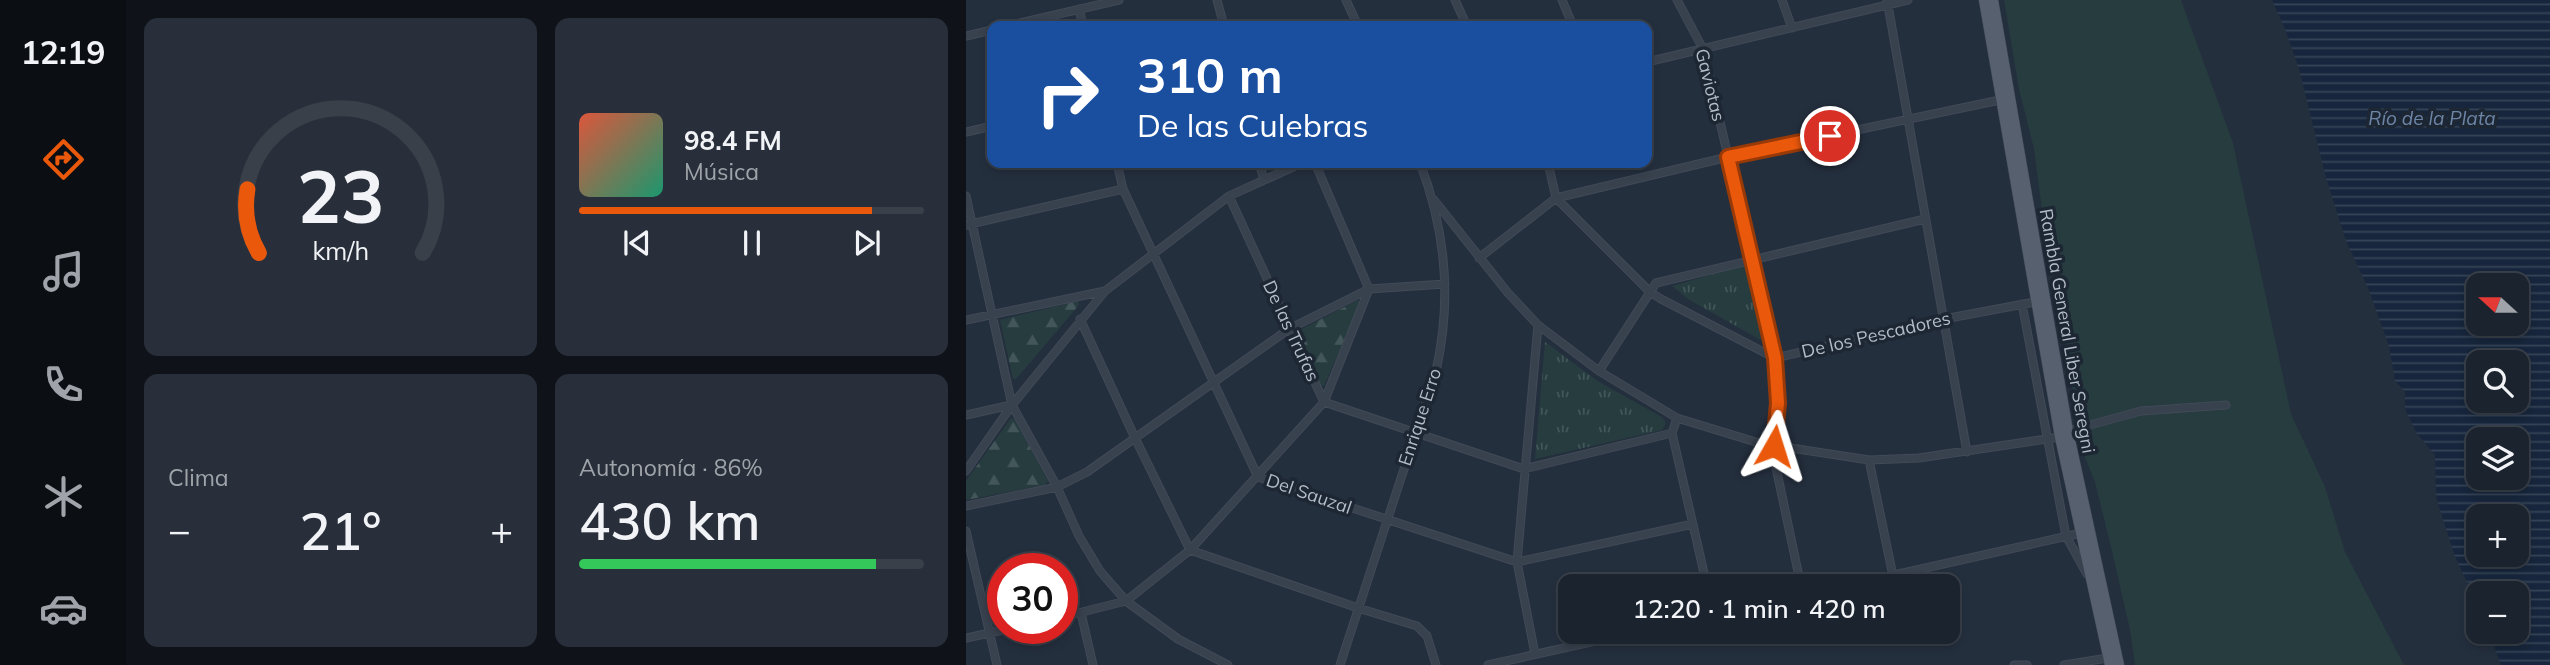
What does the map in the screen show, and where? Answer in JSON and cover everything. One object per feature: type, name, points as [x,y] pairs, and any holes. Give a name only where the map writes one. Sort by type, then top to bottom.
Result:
[{"type":"main road","name":"Rambla General Liber Seregni","points":[[1984,0],[2035,302],[2119,665]]},
{"type":"main road","name":"Rambla General Liber Seregni","points":[[1993,0],[2081,533],[2109,662]]},
{"type":"street","points":[[1028,21],[1119,0]]},
{"type":"street","points":[[1217,0],[1223,21]]},
{"type":"street","points":[[1346,0],[1356,21]]},
{"type":"street","points":[[1455,0],[1465,21]]},
{"type":"street","points":[[1562,0],[1571,21]]},
{"type":"street","name":"Gaviotas","points":[[1676,0],[1703,49],[1775,358],[1778,403],[1774,458],[1798,574]]},
{"type":"street","points":[[1782,0],[1792,28]]},
{"type":"street","points":[[1652,61],[1792,28],[1887,2],[1908,0]]},
{"type":"street","points":[[1887,2],[1967,452]]},
{"type":"street","points":[[1079,9],[1082,21]]},
{"type":"street","points":[[966,36],[987,31]]},
{"type":"street","points":[[1479,258],[1556,198],[1728,157],[2000,100]]},
{"type":"street","points":[[966,132],[987,127]]},
{"type":"street","name":"Del Sauzal","points":[[1117,168],[1123,189],[1258,477],[1517,562],[1693,524]]},
{"type":"street","points":[[1260,168],[1264,180]]},
{"type":"street","points":[[966,471],[1012,405],[1105,291],[1228,197],[1291,168]]},
{"type":"street","points":[[1078,614],[1126,601],[1190,550],[1324,402],[1369,289],[1317,168]]},
{"type":"street","name":"Enrique Erro","points":[[1340,665],[1436,371],[1443,342],[1445,284],[1434,200],[1422,168]]},
{"type":"street","points":[[1549,168],[1556,198],[1650,292],[1775,358]]},
{"type":"street","points":[[969,224],[1123,189]]},
{"type":"street","points":[[966,196],[969,224],[1012,405],[1057,487],[1079,536],[1100,571],[1126,601],[1178,639],[1228,665]]},
{"type":"street","name":"De las Trufas","points":[[1228,197],[1324,402],[1524,469]]},
{"type":"street","points":[[1434,200],[1479,258],[1538,325],[1599,371],[1677,418],[1774,446],[1869,460],[1920,458],[2047,439],[2141,411],[2227,405]]},
{"type":"street","points":[[1599,371],[1656,283],[1925,219]]},
{"type":"street","points":[[966,506],[1057,487],[1087,472],[1289,329],[1369,289],[1445,284]]},
{"type":"street","points":[[966,320],[1105,291]]},
{"type":"street","name":"De los Pescadores","points":[[1775,358],[1944,319],[2035,302]]},
{"type":"street","points":[[2022,304],[2066,536],[2091,579]]},
{"type":"street","points":[[1080,319],[1190,550],[1417,626],[1427,636],[1436,665]]},
{"type":"street","points":[[1535,654],[1517,562],[1538,325]]},
{"type":"street","points":[[966,415],[1012,405]]},
{"type":"street","points":[[1677,418],[1672,433],[1704,574]]},
{"type":"street","points":[[1524,469],[1672,433]]},
{"type":"street","points":[[1869,460],[1893,574]]},
{"type":"street","points":[[966,531],[987,620]]},
{"type":"street","points":[[1902,574],[2081,533]]},
{"type":"street","points":[[1081,613],[1093,665]]},
{"type":"street","points":[[966,638],[987,634]]},
{"type":"street","points":[[992,644],[997,665]]},
{"type":"street","points":[[1488,665],[1581,644]]},
{"type":"street","points":[[2064,665],[2109,662]]},
{"type":"street","points":[[2014,665],[2027,665]]},
{"type":"green space","points":[[2004,0],[2181,0],[2233,143],[2291,414],[2325,487],[2345,552],[2404,665],[2135,665],[2130,630],[2095,482],[2082,450],[2062,321],[2055,295],[2056,274],[2045,233],[2034,149],[2019,89]]},
{"type":"green space","points":[[1746,265],[1766,343],[1688,299],[1672,286]]},
{"type":"green space","points":[[1358,300],[1360,303],[1324,386],[1321,386],[1296,332]]},
{"type":"green space","points":[[1078,301],[1079,305],[1016,379],[1013,379],[1000,320]]},
{"type":"green space","points":[[1545,342],[1599,382],[1662,417],[1666,423],[1662,430],[1535,459]]},
{"type":"green space","points":[[1011,418],[1015,420],[1048,481],[1045,485],[966,500],[966,481]]},
{"type":"water","name":"Río de la Plata","points":[[2272,0],[2550,0],[2550,665],[2501,665],[2493,644],[2529,644],[2529,581],[2466,581],[2454,554],[2436,497],[2435,455],[2417,434],[2405,409],[2405,392],[2395,381],[2389,346],[2368,288],[2346,241],[2326,178],[2299,69]]},
{"type":"route","points":[[1774,446],[1778,403],[1775,358],[1728,157],[1830,136]]}]
